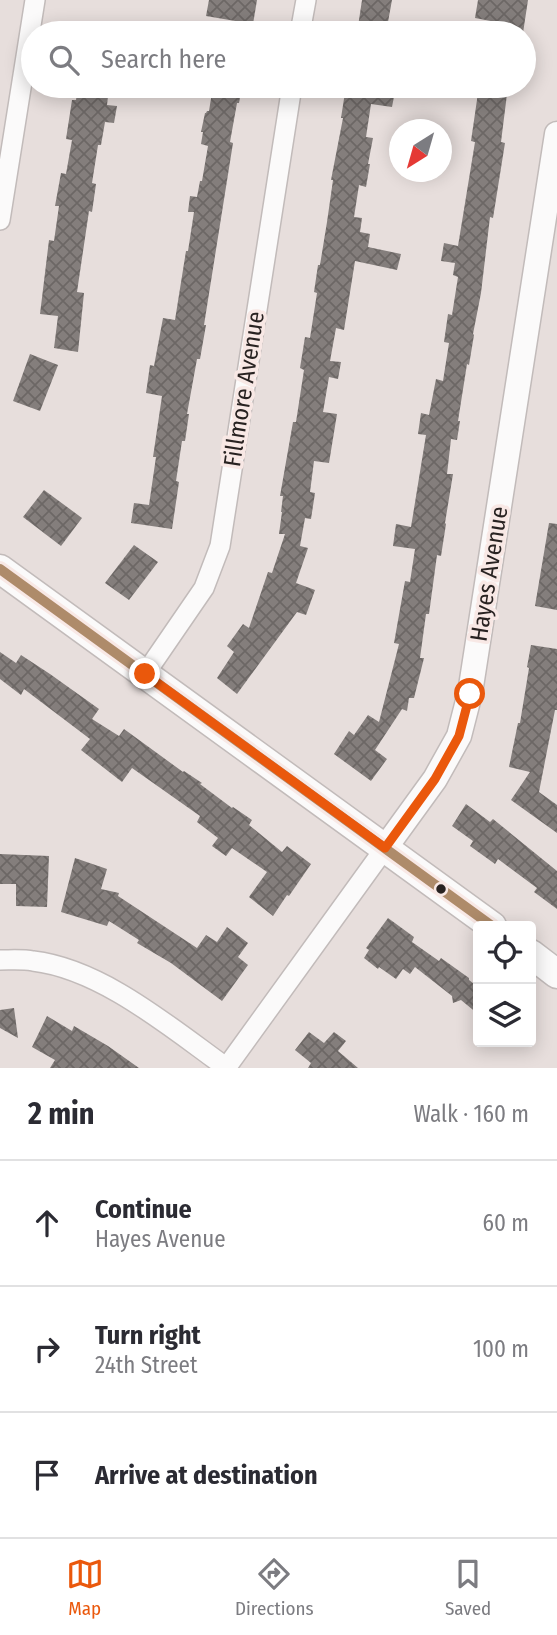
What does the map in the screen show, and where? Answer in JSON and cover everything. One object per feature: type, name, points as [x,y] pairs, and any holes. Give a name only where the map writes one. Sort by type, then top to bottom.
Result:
[{"type":"main road","points":[[0,569],[485,921]]},
{"type":"main road","points":[[536,958],[557,974]]},
{"type":"street","points":[[32,21],[35,0]]},
{"type":"street","points":[[302,21],[306,0]]},
{"type":"street","points":[[0,220],[21,88]]},
{"type":"street","name":"Fillmore Avenue","points":[[145,674],[204,588],[220,546],[290,98]]},
{"type":"street","name":"Hayes Avenue","points":[[227,1068],[435,779],[459,736],[470,694],[557,134]]},
{"type":"street","points":[[0,960],[33,961],[73,971],[118,991],[227,1068]]},
{"type":"building","points":[[209,0],[257,0],[254,21],[206,16]]},
{"type":"building","points":[[362,0],[392,0],[388,21],[359,21]]},
{"type":"building","points":[[478,0],[528,0],[525,21],[475,18]]},
{"type":"building","points":[[108,98],[107,105],[117,106],[114,123],[105,122],[101,145],[98,145],[92,183],[96,184],[92,212],[89,211],[77,292],[84,293],[78,352],[54,348],[58,316],[40,314],[49,240],[54,241],[59,206],[55,206],[61,173],[66,174],[72,140],[66,139],[72,100]]},
{"type":"building","points":[[211,98],[240,98],[230,142],[233,143],[206,325],[187,414],[185,441],[182,441],[172,529],[131,523],[134,503],[149,505],[162,396],[146,393],[150,365],[154,366],[163,318],[175,320],[194,212],[188,212],[190,196],[197,197],[202,181],[208,146],[201,144],[201,132],[205,113],[209,111]]},
{"type":"building","points":[[344,98],[394,98],[392,107],[371,104],[366,137],[373,138],[370,164],[366,187],[359,185],[354,217],[362,218],[360,232],[370,234],[368,247],[401,254],[397,270],[355,261],[344,330],[336,328],[330,361],[341,362],[338,379],[329,377],[323,412],[337,414],[329,463],[314,461],[310,492],[315,493],[311,519],[305,518],[300,546],[308,548],[296,583],[315,590],[306,615],[297,612],[237,694],[217,678],[234,652],[227,646],[243,624],[249,628],[268,572],[272,573],[285,534],[279,534],[283,496],[280,496],[293,422],[296,422],[304,370],[300,368],[305,337],[310,338],[317,293],[314,292],[327,222]]},
{"type":"building","points":[[477,98],[506,98],[501,142],[505,143],[493,218],[490,217],[481,293],[469,365],[467,364],[457,440],[451,439],[447,474],[453,474],[441,556],[437,555],[429,614],[426,614],[420,658],[424,658],[414,698],[409,698],[407,711],[402,709],[375,750],[387,759],[371,781],[334,754],[349,731],[354,735],[368,715],[379,722],[399,644],[394,643],[405,581],[410,582],[415,549],[393,546],[396,524],[411,527],[426,435],[418,434],[421,413],[429,415],[436,379],[443,381],[449,343],[444,342],[448,314],[452,315],[458,277],[453,275],[455,263],[441,261],[444,243],[458,246],[475,142],[471,141]]},
{"type":"building","points":[[30,354],[58,365],[40,411],[13,401]]},
{"type":"building","points":[[44,490],[82,518],[61,546],[23,517]]},
{"type":"building","points":[[549,523],[557,524],[557,610],[535,606]]},
{"type":"building","points":[[134,545],[158,562],[129,600],[105,583]]},
{"type":"building","points":[[531,645],[557,649],[557,710],[539,792],[557,805],[557,833],[511,800],[530,772],[509,767],[520,723]]},
{"type":"building","points":[[0,652],[16,663],[21,655],[50,674],[99,709],[92,719],[119,736],[124,729],[252,820],[249,825],[282,852],[287,846],[311,864],[273,916],[249,897],[267,872],[232,848],[226,856],[212,846],[218,838],[197,822],[200,816],[132,768],[122,782],[81,750],[90,739],[24,689],[21,695],[0,679]]},
{"type":"building","points":[[466,804],[490,822],[493,819],[557,871],[557,909],[534,892],[537,888],[498,859],[495,864],[470,846],[473,841],[452,826]]},
{"type":"building","points":[[0,854],[49,856],[47,907],[16,906],[16,884],[0,884]]},
{"type":"building","points":[[75,858],[107,869],[101,889],[119,893],[118,896],[197,948],[206,935],[217,942],[227,927],[248,943],[238,957],[248,965],[222,1001],[109,921],[107,926],[61,912]]},
{"type":"building","points":[[388,918],[414,937],[412,942],[469,978],[473,983],[473,1010],[461,1000],[453,1003],[452,996],[415,967],[410,974],[403,969],[396,979],[379,967],[378,969],[364,958],[369,950],[366,948]]},
{"type":"building","points":[[14,1008],[18,1038],[0,1028],[0,1010]]},
{"type":"building","points":[[47,1016],[72,1031],[74,1026],[139,1068],[50,1068],[55,1060],[32,1047]]},
{"type":"building","points":[[309,1032],[324,1043],[334,1032],[346,1041],[338,1051],[358,1068],[308,1068],[311,1063],[295,1050]]},
{"type":"transit line","points":[[0,569],[485,921]]},
{"type":"route","points":[[145,674],[385,848],[435,779],[459,736],[470,694]]}]
